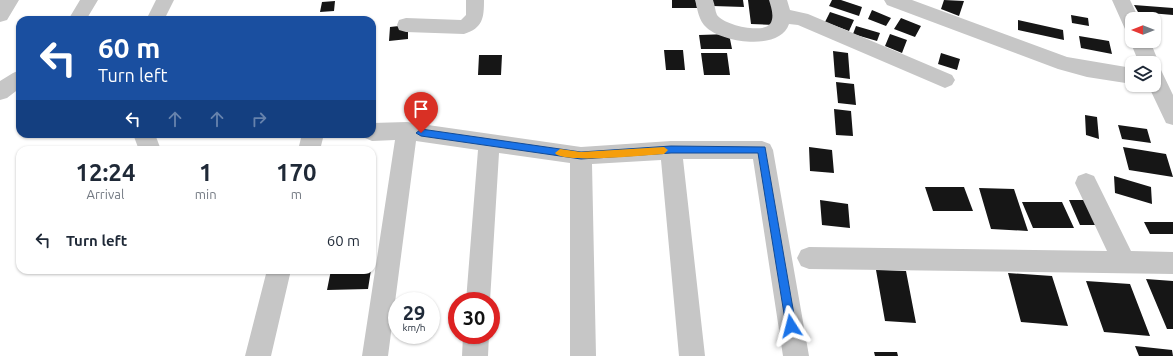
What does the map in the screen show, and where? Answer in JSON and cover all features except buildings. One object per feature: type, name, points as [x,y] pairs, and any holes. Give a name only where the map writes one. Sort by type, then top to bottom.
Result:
[{"type":"street","points":[[0,15],[10,0]]},
{"type":"street","points":[[80,16],[90,0]]},
{"type":"street","points":[[157,16],[165,0]]},
{"type":"street","points":[[406,25],[464,27],[471,23],[475,15],[475,0]]},
{"type":"street","points":[[704,0],[708,17],[714,24],[723,29],[738,33],[757,35],[770,33],[778,28],[780,8],[801,19],[945,80]]},
{"type":"street","points":[[893,0],[1065,64],[1125,75]]},
{"type":"street","points":[[1121,0],[1126,12]]},
{"type":"street","points":[[0,92],[16,81]]},
{"type":"street","points":[[1161,91],[1173,117]]},
{"type":"street","points":[[375,356],[407,131]]},
{"type":"street","points":[[376,132],[407,131],[581,156],[671,150],[762,150],[796,356]]},
{"type":"street","points":[[479,292],[489,143]]},
{"type":"street","points":[[671,150],[692,356]]},
{"type":"street","points":[[581,156],[583,356]]},
{"type":"street","points":[[1086,183],[1124,262]]},
{"type":"street","points":[[809,258],[1173,263]]},
{"type":"street","points":[[258,356],[278,274]]},
{"type":"street","points":[[474,356],[475,344]]},
{"type":"slow traffic","points":[[560,153],[581,156],[664,150]]},
{"type":"route","points":[[421,133],[581,156],[671,150],[762,150],[791,326]]}]
